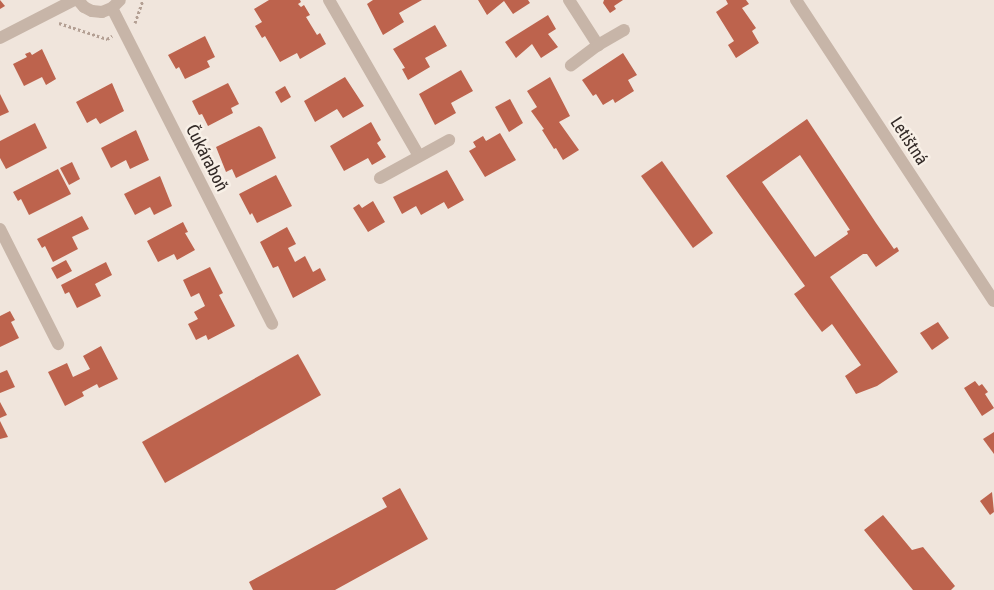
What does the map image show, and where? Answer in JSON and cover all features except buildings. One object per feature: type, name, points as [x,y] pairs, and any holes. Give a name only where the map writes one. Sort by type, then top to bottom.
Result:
[{"type":"street","points":[[0,38],[74,0]]},
{"type":"street","points":[[78,0],[92,11],[102,12],[116,4]]},
{"type":"street","points":[[329,0],[419,156]]},
{"type":"street","points":[[569,0],[598,46]]},
{"type":"street","name":"Letištná","points":[[796,0],[994,301]]},
{"type":"street","name":"Čukáraboň","points":[[116,4],[272,324]]},
{"type":"street","points":[[571,65],[624,30]]},
{"type":"street","points":[[380,178],[449,140]]},
{"type":"street","points":[[0,229],[58,344]]}]
